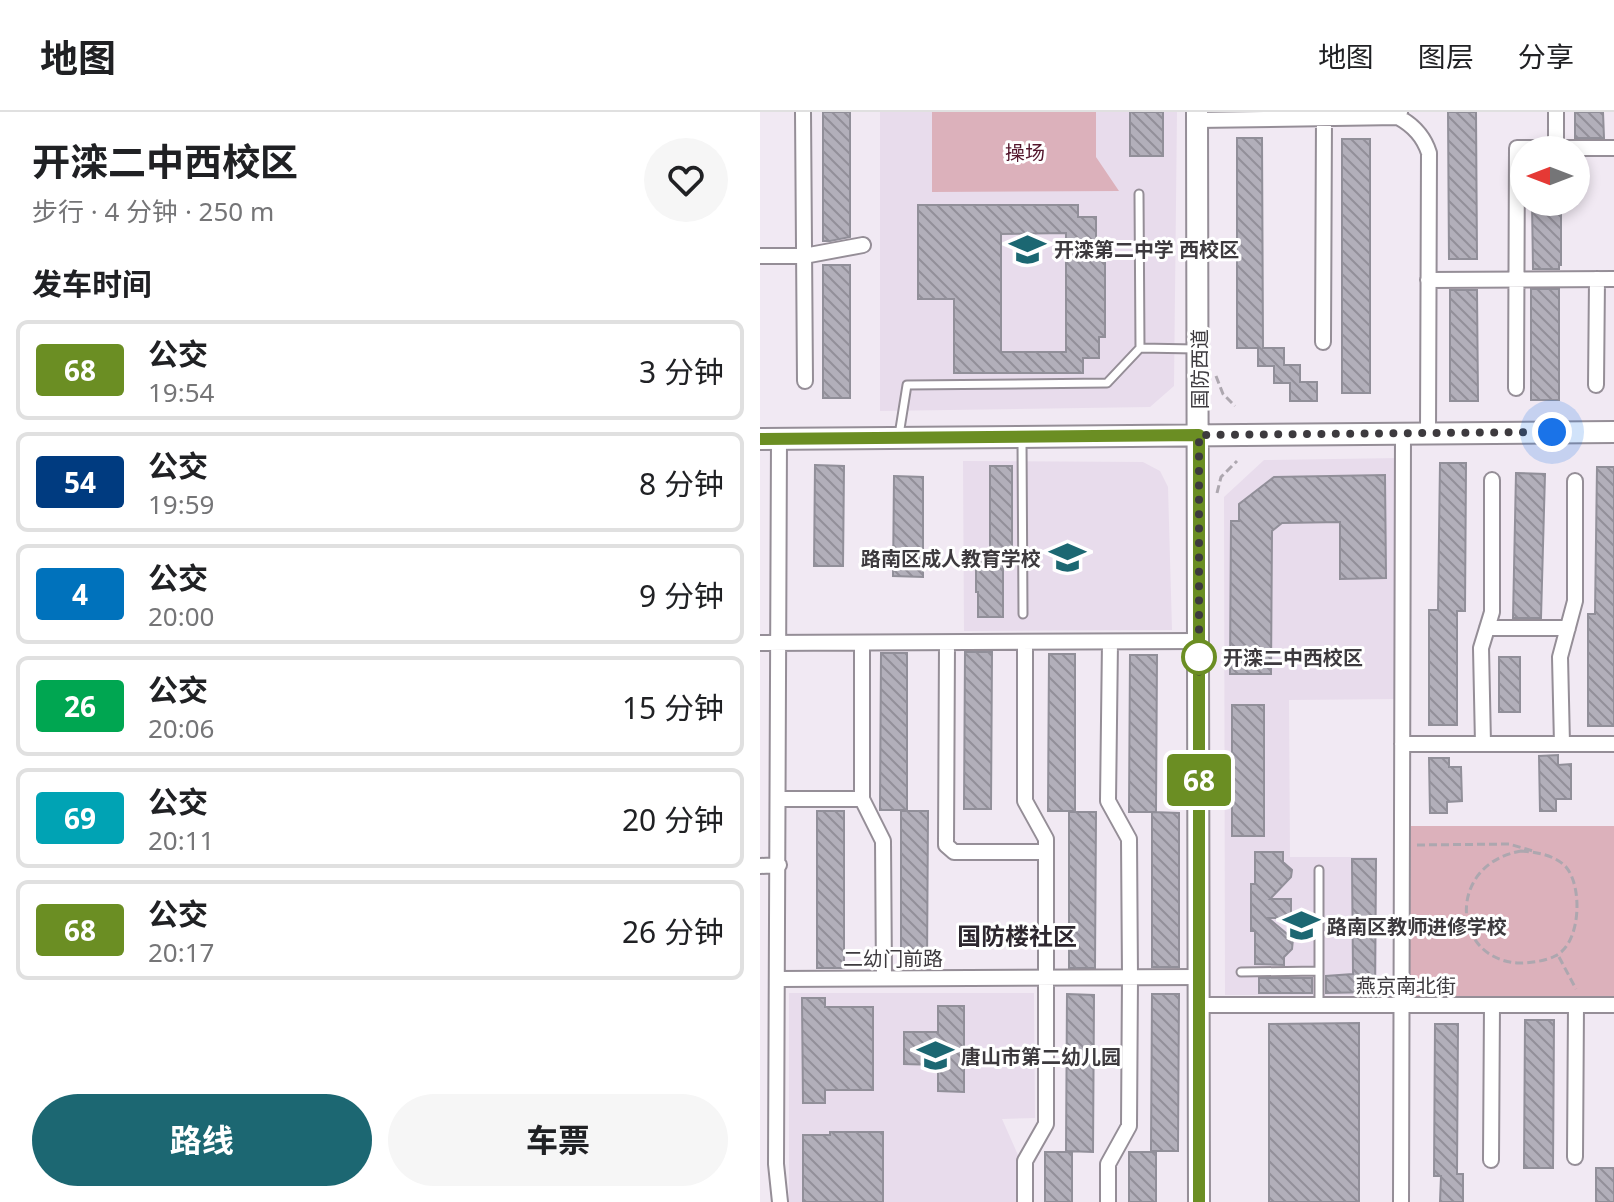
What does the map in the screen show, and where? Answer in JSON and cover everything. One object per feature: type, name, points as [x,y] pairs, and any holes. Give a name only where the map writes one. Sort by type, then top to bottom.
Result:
[{"type":"street","points":[[803,112],[805,381]]},
{"type":"street","points":[[1556,112],[1556,136]]},
{"type":"street","points":[[1197,116],[1297,115],[1324,118],[1399,114],[1425,141],[1429,153],[1428,433]]},
{"type":"street","name":"国防西道","points":[[1197,116],[1199,1202]]},
{"type":"street","points":[[1323,342],[1324,118]]},
{"type":"street","points":[[1590,148],[1614,148]]},
{"type":"street","points":[[1516,216],[1516,388]]},
{"type":"street","points":[[760,256],[804,256],[863,245]]},
{"type":"street","points":[[1596,385],[1597,279]]},
{"type":"street","points":[[1428,280],[1614,279]]},
{"type":"street","points":[[780,1202],[776,1164],[778,643],[769,439],[1614,432]]},
{"type":"street","points":[[1401,1202],[1403,434]]},
{"type":"street","points":[[1483,744],[1481,648],[1492,612],[1492,480]]},
{"type":"street","points":[[1562,744],[1560,657],[1575,601],[1575,481]]},
{"type":"street","points":[[1487,628],[1568,628]]},
{"type":"street","points":[[760,643],[1199,641]]},
{"type":"street","points":[[1025,642],[1025,801],[1046,839],[1046,1124],[1025,1161],[1025,1202]]},
{"type":"street","points":[[1108,1202],[1108,1164],[1129,1126],[1130,977],[1129,839],[1108,801],[1110,642]]},
{"type":"street","points":[[862,643],[862,799],[883,841],[884,978]]},
{"type":"street","points":[[947,643],[946,845],[954,852],[1046,852]]},
{"type":"street","points":[[1402,744],[1614,744]]},
{"type":"street","points":[[778,799],[862,799]]},
{"type":"street","points":[[760,866],[779,865]]},
{"type":"street","name":"二幼门前路","points":[[779,979],[1199,977]]},
{"type":"street","name":"燕京南北街","points":[[1199,1005],[1614,1005]]},
{"type":"street","points":[[1491,1160],[1492,1005]]},
{"type":"street","points":[[1575,1157],[1576,1005]]},
{"type":"street","points":[[760,1046],[777,1046]]},
{"type":"street","points":[[760,1164],[776,1164]]},
{"type":"lane","points":[[898,438],[907,385],[1107,383],[1140,348],[1139,194]]},
{"type":"lane","points":[[1140,348],[1199,349]]},
{"type":"lane","points":[[1022,436],[1023,614]]},
{"type":"lane","points":[[1319,870],[1319,1005]]},
{"type":"lane","points":[[1241,972],[1319,971]]},
{"type":"path","points":[[1216,376],[1223,394],[1235,406]]},
{"type":"path","points":[[1401,845],[1509,844],[1536,852],[1551,857],[1566,868],[1574,886],[1577,907],[1572,937],[1558,956],[1516,963],[1483,949],[1466,920],[1467,894],[1477,875],[1490,861],[1505,854],[1536,852]]},
{"type":"path","points":[[1558,956],[1576,988],[1576,1005]]},
{"type":"shaded area","name":"开滦第二中学 西校区","points":[[880,112],[1177,112],[1174,386],[1150,407],[880,411]]},
{"type":"shaded area","points":[[1399,458],[1398,699],[1289,700],[1290,857],[1377,857],[1377,995],[1225,995],[1224,497],[1264,460]]},
{"type":"shaded area","name":"路南区成人教育学校","points":[[963,461],[1143,462],[1160,471],[1168,487],[1172,630],[964,631]]},
{"type":"shaded area","points":[[789,993],[1034,993],[1035,1118],[1002,1119],[1018,1155],[1018,1202],[789,1202]]},
{"type":"green space","name":"操场","points":[[932,112],[1096,112],[1096,157],[1119,191],[932,192]]},
{"type":"green space","points":[[1409,826],[1614,826],[1614,997],[1410,997]]},
{"type":"building","points":[[823,112],[850,112],[850,237],[830,241],[823,241]]},
{"type":"building","points":[[1130,112],[1163,112],[1163,156],[1130,156]]},
{"type":"building","points":[[1448,112],[1476,112],[1477,259],[1449,259]]},
{"type":"building","points":[[1575,112],[1603,112],[1604,138],[1575,136]]},
{"type":"building","points":[[1237,138],[1262,138],[1263,348],[1284,348],[1284,365],[1300,365],[1300,382],[1317,382],[1317,401],[1290,401],[1290,383],[1274,383],[1274,366],[1258,366],[1258,348],[1237,348]]},
{"type":"building","points":[[1342,139],[1370,139],[1370,393],[1342,393]]},
{"type":"building","points":[[918,205],[1078,205],[1078,217],[1096,217],[1096,240],[1105,240],[1105,337],[1099,337],[1099,358],[1083,358],[1083,373],[954,373],[954,299],[918,299]],"holes":[[[1066,233],[1066,352],[1001,352],[1001,234]]]},
{"type":"building","points":[[1532,216],[1561,216],[1559,269],[1533,269]]},
{"type":"building","points":[[823,265],[850,265],[850,398],[823,398]]},
{"type":"building","points":[[1531,289],[1559,289],[1559,400],[1531,400]]},
{"type":"building","points":[[1450,290],[1477,290],[1478,401],[1450,401]]},
{"type":"building","points":[[1440,463],[1466,463],[1465,611],[1457,611],[1457,725],[1429,725],[1429,610],[1438,610]]},
{"type":"building","points":[[815,465],[844,466],[843,566],[814,566]]},
{"type":"building","points":[[990,466],[1012,466],[1012,563],[1003,563],[1003,617],[978,617],[976,562],[990,562]]},
{"type":"building","points":[[1597,467],[1614,467],[1614,726],[1588,726],[1588,614],[1595,614]]},
{"type":"building","points":[[1516,473],[1545,474],[1541,618],[1513,618]]},
{"type":"building","points":[[1385,475],[1386,578],[1340,579],[1340,522],[1282,523],[1272,531],[1271,674],[1230,674],[1231,521],[1239,521],[1239,504],[1274,477]]},
{"type":"building","points":[[894,476],[923,477],[923,577],[893,576]]},
{"type":"building","points":[[965,652],[992,652],[991,809],[964,809]]},
{"type":"building","points":[[881,653],[907,653],[907,810],[880,810]]},
{"type":"building","points":[[1049,654],[1075,654],[1075,811],[1048,811]]},
{"type":"building","points":[[1130,655],[1157,655],[1156,812],[1129,812]]},
{"type":"building","points":[[1499,657],[1520,657],[1520,712],[1499,712]]},
{"type":"building","points":[[1232,705],[1264,705],[1264,836],[1232,836]]},
{"type":"building","points":[[1558,755],[1558,765],[1571,764],[1571,799],[1556,799],[1556,811],[1540,811],[1539,756]]},
{"type":"building","points":[[1429,758],[1449,758],[1449,767],[1461,767],[1462,801],[1447,802],[1447,813],[1430,813]]},
{"type":"building","points":[[817,811],[844,811],[844,968],[817,968]]},
{"type":"building","points":[[901,811],[928,811],[927,968],[901,968]]},
{"type":"building","points":[[1069,812],[1096,812],[1095,968],[1069,968]]},
{"type":"building","points":[[1152,812],[1179,813],[1179,967],[1152,967]]},
{"type":"building","points":[[1255,852],[1283,852],[1283,862],[1292,870],[1291,877],[1270,899],[1291,899],[1291,918],[1268,918],[1293,939],[1292,949],[1284,957],[1284,965],[1255,964],[1251,884],[1255,884]]},
{"type":"building","points":[[1352,859],[1376,859],[1375,992],[1326,993],[1326,976],[1353,974]]},
{"type":"building","points":[[1259,978],[1312,978],[1312,993],[1259,993]]},
{"type":"building","points":[[1067,994],[1094,995],[1093,1152],[1066,1151]]},
{"type":"building","points":[[1152,994],[1179,994],[1178,1151],[1151,1151]]},
{"type":"building","points":[[802,998],[825,998],[825,1007],[873,1007],[873,1090],[825,1090],[825,1103],[803,1103]]},
{"type":"building","points":[[938,1006],[964,1006],[964,1092],[938,1091],[938,1065],[904,1064],[904,1032],[938,1032]]},
{"type":"building","points":[[1525,1020],[1554,1020],[1553,1168],[1524,1168]]},
{"type":"building","points":[[1359,1023],[1359,1202],[1269,1202],[1269,1024]]},
{"type":"building","points":[[1435,1024],[1458,1024],[1457,1174],[1463,1174],[1463,1202],[1440,1202],[1441,1176],[1434,1176]]},
{"type":"building","points":[[830,1132],[883,1132],[883,1202],[803,1202],[803,1135],[830,1135]]},
{"type":"building","points":[[1045,1152],[1072,1152],[1072,1202],[1045,1202]]},
{"type":"building","points":[[1129,1152],[1156,1152],[1156,1202],[1129,1202]]},
{"type":"building","points":[[1596,1168],[1614,1168],[1614,1202],[1596,1202]]},
{"type":"bus line","name":"68","points":[[760,439],[1199,435],[1199,1202]]},
{"type":"place","name":"开滦第二中学 西校区","points":[[1028,249]]},
{"type":"place","name":"路南区成人教育学校","points":[[1067,558]]},
{"type":"place","name":"开滦二中西校区","points":[[1199,657]]},
{"type":"place","name":"路南区教师进修学校","points":[[1301,926]]},
{"type":"place","name":"唐山市第二幼儿园","points":[[935,1056]]},
{"type":"district","name":"国防楼社区","points":[[1017,935]]},
{"type":"route","points":[[1199,657],[1199,672],[1199,435],[1552,432]]}]
